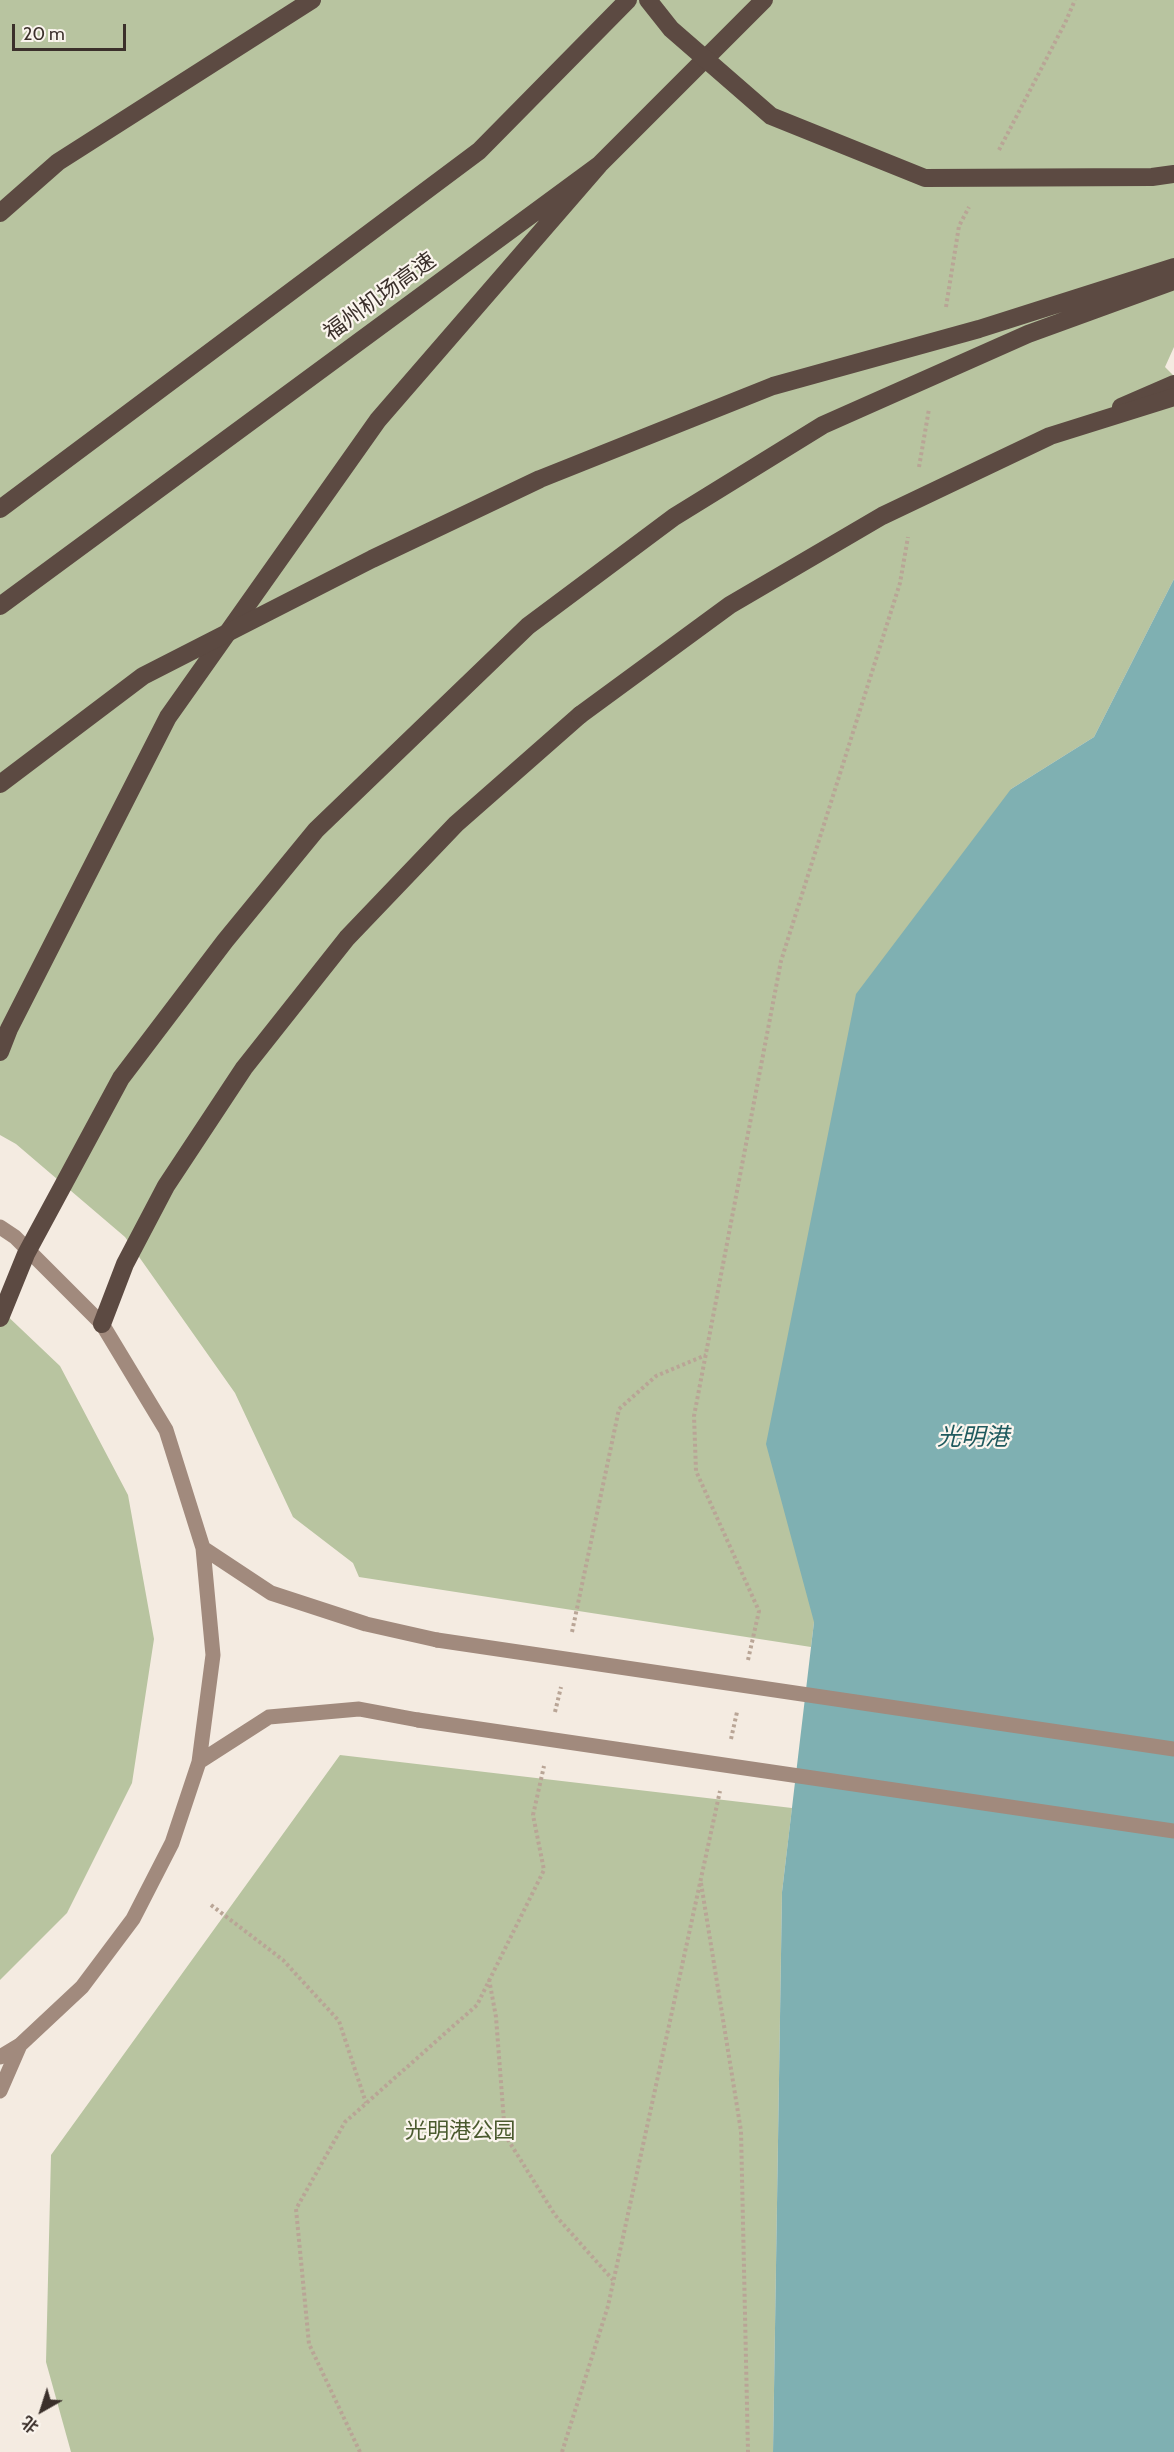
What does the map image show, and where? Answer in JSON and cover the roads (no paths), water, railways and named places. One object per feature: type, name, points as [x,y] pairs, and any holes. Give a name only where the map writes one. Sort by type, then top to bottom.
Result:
[{"type":"highway","points":[[0,213],[58,162],[312,0]]},
{"type":"highway","points":[[0,509],[478,151],[628,0]]},
{"type":"highway","points":[[648,0],[671,28],[771,116],[925,178],[1152,177],[1174,174]]},
{"type":"highway","name":"福州机场高速","points":[[0,606],[599,165],[764,0]]},
{"type":"highway","points":[[0,1052],[9,1029],[168,717],[378,420],[599,165]]},
{"type":"highway","points":[[0,784],[143,676],[372,559],[540,479],[774,386],[979,329],[1174,267]]},
{"type":"highway","points":[[0,1317],[26,1254],[121,1078],[225,941],[316,830],[528,626],[674,517],[823,425],[1028,334],[1174,281]]},
{"type":"highway","points":[[102,1324],[125,1264],[166,1186],[251,1059],[346,938],[456,824],[580,715],[730,605],[882,516],[1050,436],[1174,384]]},
{"type":"highway","points":[[1050,436],[1174,397]]},
{"type":"main road","points":[[0,1227],[15,1237],[102,1324],[166,1430],[203,1548],[213,1655],[199,1762],[172,1843],[133,1919],[82,1987],[20,2045],[0,2057]]},
{"type":"main road","points":[[203,1548],[271,1593],[366,1624],[437,1640],[1174,1749]]},
{"type":"main road","points":[[199,1762],[269,1718],[359,1708],[418,1720],[1174,1832]]},
{"type":"main road","points":[[0,2091],[20,2045]]},
{"type":"water","name":"光明港","points":[[1174,579],[1174,2452],[773,2452],[782,1892],[814,1622],[766,1444],[856,994],[1011,789],[1094,737]]},
{"type":"park label","name":"光明港公园","points":[[460,2132]]}]
